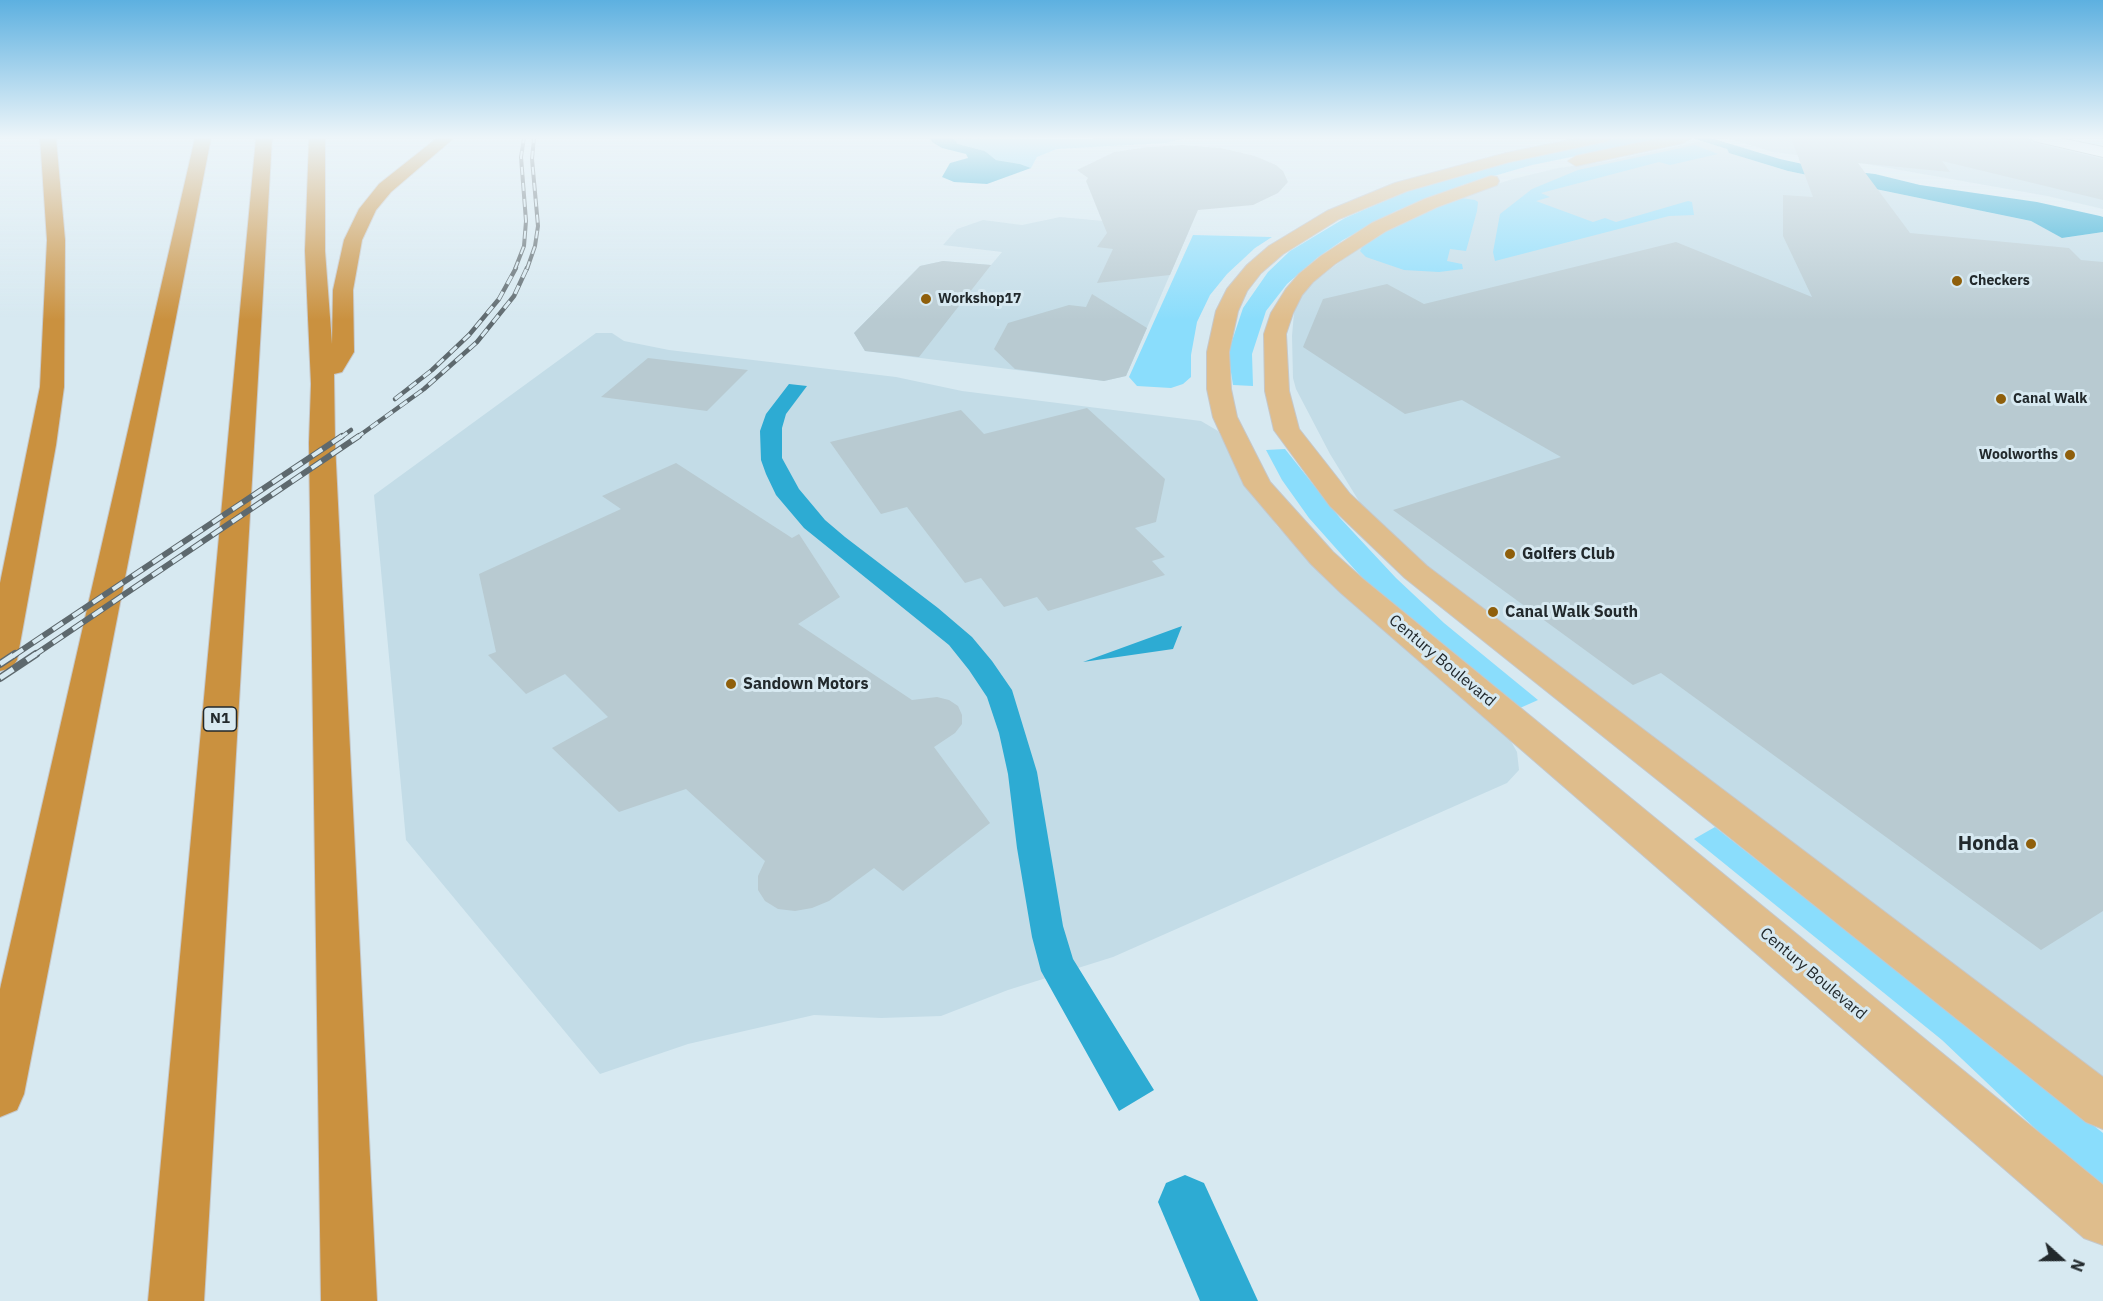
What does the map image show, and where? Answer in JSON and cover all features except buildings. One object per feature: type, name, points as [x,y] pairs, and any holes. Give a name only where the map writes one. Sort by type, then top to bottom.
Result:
[{"type":"highway","points":[[0,660],[43,445],[52,387],[56,240],[53,199]]},
{"type":"highway","points":[[0,1094],[190,199]]},
{"type":"highway","name":"N1","points":[[176,1301],[259,199]]},
{"type":"highway","points":[[316,199],[315,251],[323,384],[322,443],[350,1301]]},
{"type":"highway","points":[[323,384],[342,352],[343,290],[353,240],[368,209],[376,199]]},
{"type":"main road","name":"Century Boulevard","points":[[1369,199],[1309,228],[1276,250],[1254,269],[1237,289],[1222,329],[1218,352],[1219,389],[1225,417],[1258,485],[1322,558],[1352,586],[2103,1219]]},
{"type":"main road","points":[[1443,199],[1379,227],[1337,254],[1306,278],[1293,293],[1282,313],[1275,334],[1277,391],[1287,430],[1340,500],[1416,572],[2103,1106]]},
{"type":"shaded area","points":[[1390,199],[1428,199],[1396,211],[1343,240],[1317,258],[1287,284],[1266,311],[1252,354],[1253,386],[1233,385],[1228,353],[1243,308],[1268,272],[1290,251],[1345,218]]},
{"type":"shaded area","points":[[1456,199],[1923,199],[2031,221],[2063,238],[2103,232],[2103,1088],[1432,570],[1365,511],[1330,454],[1296,389],[1293,378],[1292,336],[1294,313],[1301,291],[1364,244]]},
{"type":"shaded area","points":[[1459,199],[1478,202],[1466,251],[1450,249],[1447,261],[1462,264],[1463,269],[1439,272],[1404,270],[1366,257],[1360,251],[1364,244],[1387,229],[1437,205]]},
{"type":"shaded area","points":[[1520,199],[1544,199],[1536,201],[1593,222],[1605,218],[1616,222],[1688,201],[1692,202],[1694,215],[1669,216],[1495,261],[1493,252],[1500,214]]},
{"type":"shaded area","points":[[1923,199],[2014,199],[2037,202],[2103,217],[2103,232],[2062,238],[2031,221]]},
{"type":"shaded area","points":[[2059,199],[2103,199],[2103,209]]},
{"type":"shaded area","points":[[1060,217],[1182,228],[1188,233],[1126,376],[1104,381],[865,351],[854,333],[920,266],[943,261],[991,265],[1002,252],[943,245],[957,229],[983,220],[1022,225]]},
{"type":"shaded area","points":[[1193,235],[1272,237],[1255,248],[1227,274],[1210,295],[1197,322],[1191,355],[1191,377],[1183,384],[1171,388],[1137,386],[1129,377]]},
{"type":"shaded area","points":[[596,333],[612,333],[624,341],[669,350],[896,377],[962,391],[1201,421],[1218,431],[1248,486],[1277,526],[1311,561],[1508,736],[1517,752],[1519,770],[1507,783],[1113,957],[1008,990],[941,1016],[881,1018],[814,1015],[688,1044],[600,1074],[406,840],[374,495]]},
{"type":"shaded area","points":[[789,384],[807,386],[786,414],[782,428],[782,458],[799,489],[825,520],[972,637],[1012,690],[1037,772],[1063,926],[1073,959],[1154,1090],[1119,1111],[1041,971],[1032,937],[1017,848],[1008,774],[999,733],[987,697],[949,645],[804,528],[776,495],[766,474],[761,460],[760,431],[766,414]]},
{"type":"shaded area","points":[[1285,449],[1340,518],[1396,578],[1444,623],[1538,700],[1520,708],[1365,581],[1309,518],[1282,480],[1266,450]]},
{"type":"shaded area","points":[[1182,626],[1173,649],[1083,662]]},
{"type":"shaded area","points":[[1715,827],[2103,1133],[2103,1193],[1942,1040],[1694,839]]},
{"type":"waterway","points":[[1185,1202],[1229,1301]]},
{"type":"railway","points":[[515,269],[524,246],[526,221],[524,199]]},
{"type":"railway","points":[[527,269],[535,246],[538,226],[536,199]]},
{"type":"railway","points":[[395,399],[432,370],[469,335],[499,299],[516,268]]},
{"type":"railway","points":[[356,438],[424,389],[477,342],[514,296],[527,268]]},
{"type":"railway","points":[[340,438],[351,430]]},
{"type":"railway","points":[[13,656],[342,436]]},
{"type":"railway","points":[[33,656],[359,436]]},
{"type":"railway","points":[[0,664],[15,654]]},
{"type":"railway","points":[[0,678],[33,656]]},
{"type":"place","name":"Checkers","points":[[1957,281]]},
{"type":"place","name":"Workshop17","points":[[926,299]]},
{"type":"place","name":"Canal Walk","points":[[2001,399]]},
{"type":"place","name":"Woolworths","points":[[2070,455]]},
{"type":"place","name":"Golfers Club","points":[[1510,554]]},
{"type":"place","name":"Canal Walk South","points":[[1493,612]]},
{"type":"place","name":"Sandown Motors","points":[[731,684]]},
{"type":"place","name":"Honda","points":[[2031,844]]}]
